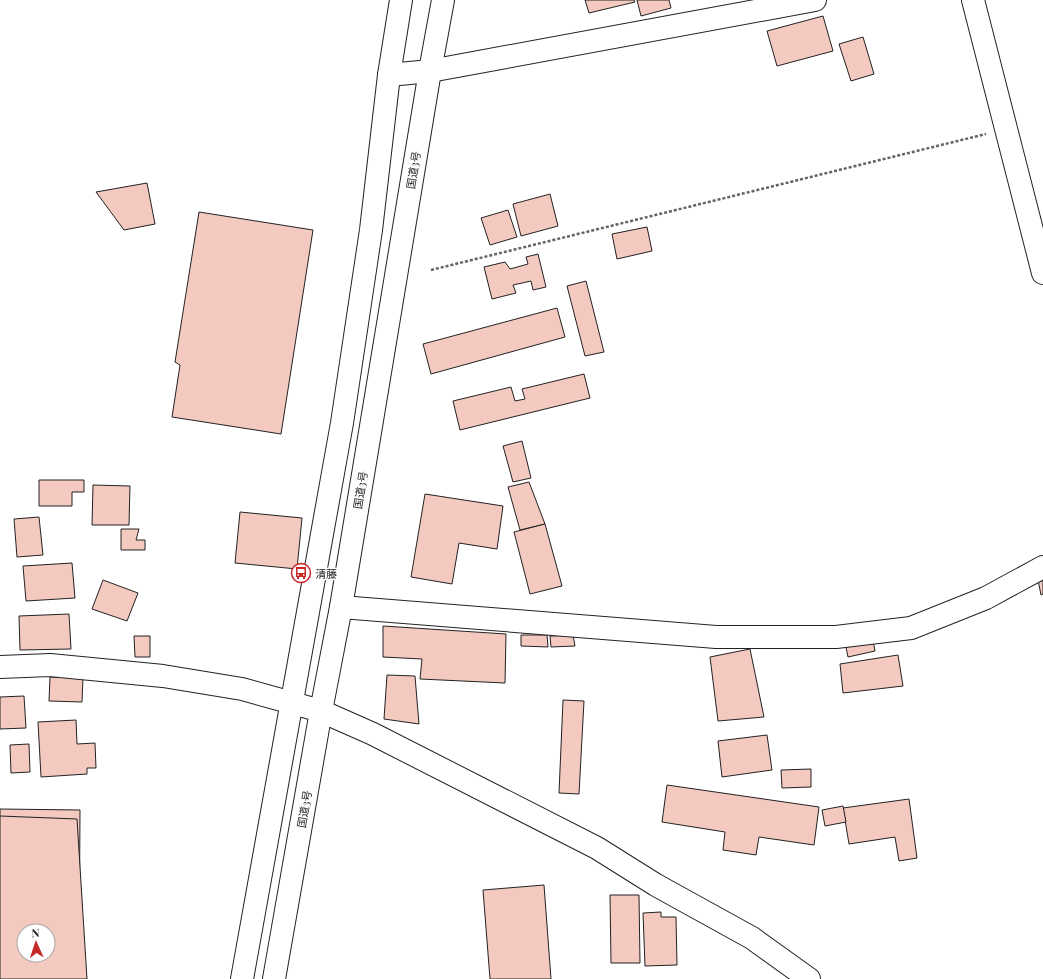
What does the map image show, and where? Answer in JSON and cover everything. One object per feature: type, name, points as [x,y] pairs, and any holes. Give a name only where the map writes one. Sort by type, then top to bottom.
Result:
[{"type":"main road","points":[[242,979],[342,423],[371,230],[389,75],[401,0]]},
{"type":"main road","name":"国道3号","points":[[274,979],[341,606],[443,0]]},
{"type":"main road","points":[[389,75],[430,71],[815,0]]},
{"type":"main road","points":[[973,0],[1043,273]]},
{"type":"main road","points":[[341,606],[716,637],[836,637],[911,628],[986,598],[1043,567]]},
{"type":"main road","points":[[0,667],[50,665],[163,676],[242,689],[321,711],[373,734],[597,848],[656,885],[752,938],[809,979]]},
{"type":"path","points":[[431,270],[1006,129]]},
{"type":"building","points":[[585,0],[634,0],[635,2],[589,13]]},
{"type":"building","points":[[637,0],[669,0],[671,8],[641,16]]},
{"type":"building","points":[[823,16],[833,51],[777,66],[767,31]]},
{"type":"building","points":[[863,37],[874,74],[851,81],[839,44]]},
{"type":"building","points":[[147,183],[155,224],[124,230],[96,192]]},
{"type":"building","points":[[550,194],[558,226],[521,236],[513,204]]},
{"type":"building","points":[[508,210],[517,237],[490,245],[481,218]]},
{"type":"building","points":[[199,212],[313,230],[281,434],[172,417],[180,365],[175,362]]},
{"type":"building","points":[[647,227],[652,251],[617,259],[612,234]]},
{"type":"building","points":[[538,254],[546,287],[533,290],[531,281],[513,285],[516,293],[492,299],[484,267],[505,262],[510,269],[528,264],[526,257]]},
{"type":"building","points":[[586,281],[604,352],[585,356],[567,286]]},
{"type":"building","points":[[557,308],[565,337],[431,374],[423,344]]},
{"type":"building","points":[[584,374],[590,398],[460,430],[453,401],[511,387],[515,401],[525,399],[522,389]]},
{"type":"building","points":[[522,441],[531,478],[513,482],[503,446]]},
{"type":"building","points":[[39,480],[84,480],[84,492],[72,492],[72,506],[39,506]]},
{"type":"building","points":[[529,482],[545,524],[520,530],[508,487]]},
{"type":"building","points":[[93,485],[130,486],[129,525],[92,525]]},
{"type":"building","points":[[425,494],[503,506],[497,549],[459,543],[452,584],[411,577]]},
{"type":"building","points":[[240,512],[302,518],[297,569],[235,563]]},
{"type":"building","points":[[39,517],[43,555],[17,557],[14,519]]},
{"type":"building","points":[[545,524],[562,586],[530,594],[514,532]]},
{"type":"building","points":[[121,529],[139,529],[136,540],[145,540],[145,550],[121,550]]},
{"type":"building","points":[[72,563],[75,598],[26,601],[23,566]]},
{"type":"building","points":[[1043,573],[1043,594],[1041,595],[1037,575]]},
{"type":"building","points":[[103,580],[138,593],[127,621],[92,609]]},
{"type":"building","points":[[69,614],[71,649],[20,650],[19,616]]},
{"type":"building","points":[[383,626],[506,634],[505,683],[420,679],[422,659],[383,657]]},
{"type":"building","points":[[521,635],[547,635],[548,647],[521,646]]},
{"type":"building","points":[[573,635],[575,646],[551,647],[550,636]]},
{"type":"building","points":[[872,635],[875,651],[848,657],[844,638]]},
{"type":"building","points":[[134,636],[150,636],[150,657],[135,657]]},
{"type":"building","points":[[750,649],[764,717],[718,721],[710,657]]},
{"type":"building","points":[[898,655],[903,686],[843,693],[840,664]]},
{"type":"building","points":[[387,675],[415,676],[419,724],[384,719]]},
{"type":"building","points":[[50,677],[83,678],[82,702],[49,701]]},
{"type":"building","points":[[24,696],[26,728],[0,729],[0,697]]},
{"type":"building","points":[[563,700],[584,701],[579,794],[559,793]]},
{"type":"building","points":[[76,720],[77,744],[95,743],[96,768],[87,768],[87,774],[41,777],[38,722]]},
{"type":"building","points":[[767,735],[772,770],[722,777],[718,741]]},
{"type":"building","points":[[29,744],[30,772],[11,773],[10,745]]},
{"type":"building","points":[[811,769],[811,787],[782,788],[781,770]]},
{"type":"building","points":[[667,785],[819,807],[814,845],[759,837],[756,855],[723,850],[725,832],[662,822]]},
{"type":"building","points":[[909,799],[917,858],[899,861],[895,837],[849,844],[843,808]]},
{"type":"building","points":[[843,806],[846,822],[825,826],[822,810]]},
{"type":"building","points":[[0,809],[80,810],[79,979],[0,979]]},
{"type":"building","points":[[0,816],[77,819],[87,979],[0,979]]},
{"type":"building","points":[[544,885],[551,979],[490,979],[483,890]]},
{"type":"building","points":[[610,895],[639,895],[640,963],[611,963]]},
{"type":"building","points":[[661,912],[661,917],[676,917],[677,965],[645,966],[643,913]]},
{"type":"place","name":"清藤","points":[[301,573]]}]
